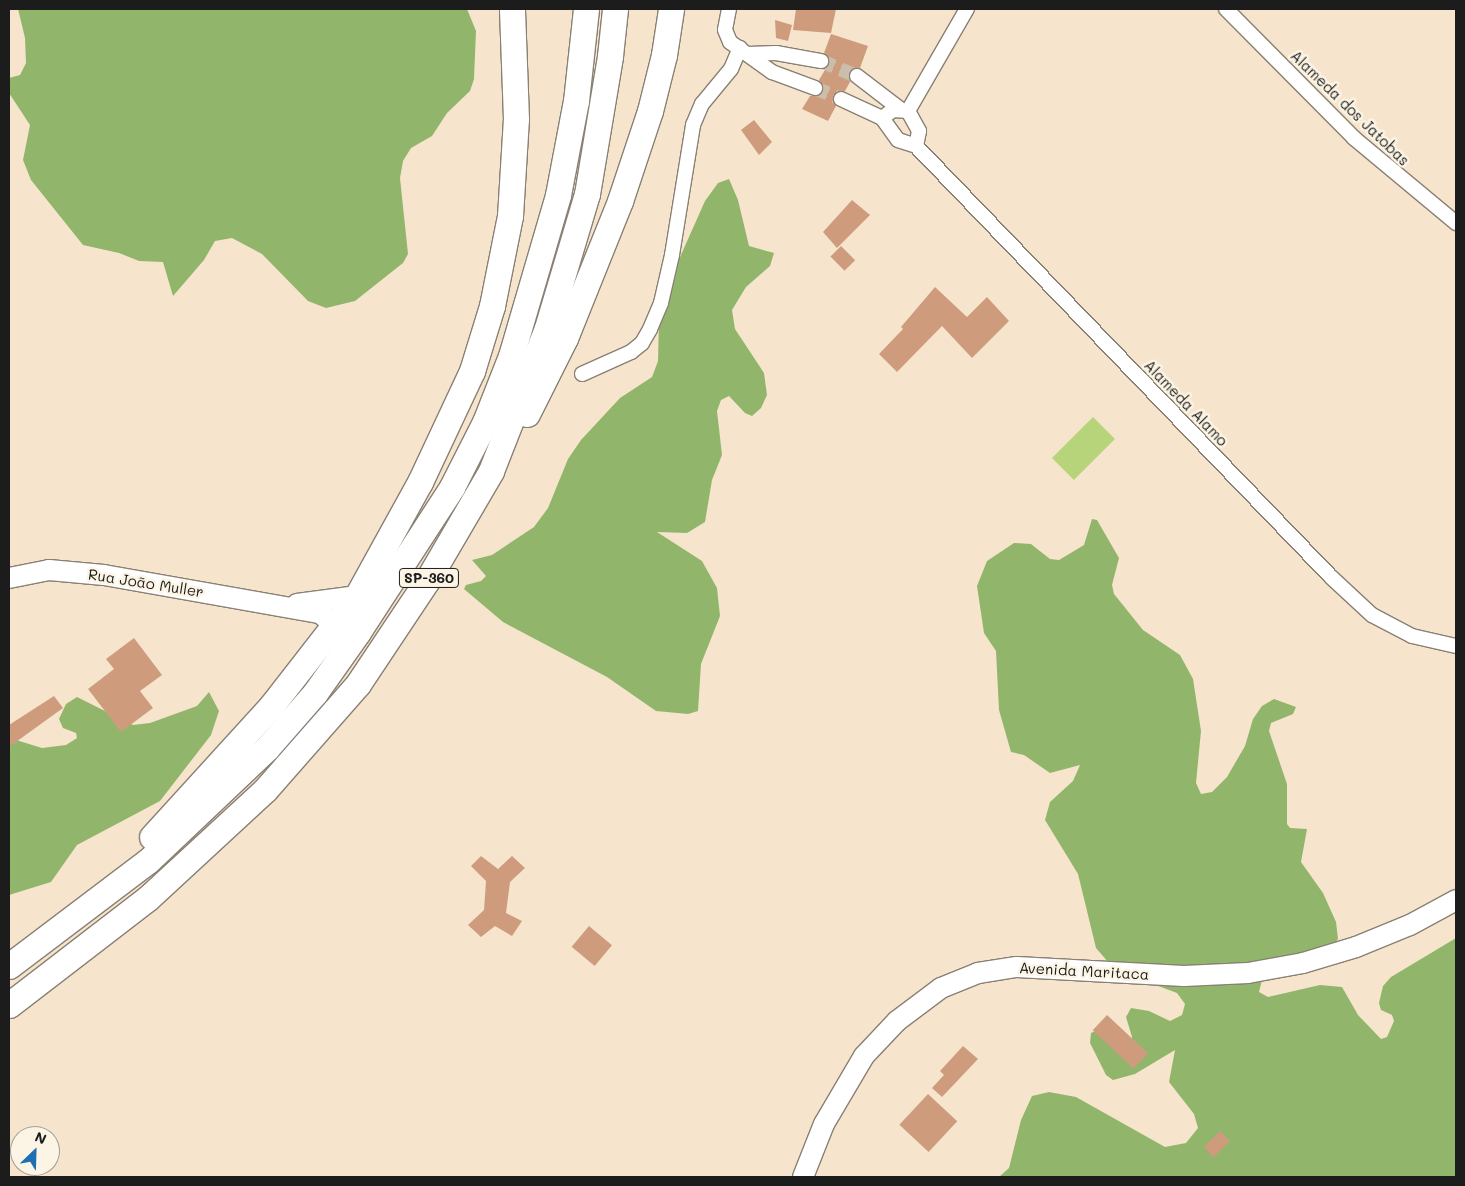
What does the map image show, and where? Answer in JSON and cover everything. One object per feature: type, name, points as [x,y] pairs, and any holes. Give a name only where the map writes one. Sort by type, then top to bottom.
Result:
[{"type":"highway","points":[[87,909],[104,884],[176,813],[247,733],[336,626],[357,596],[420,482],[472,371],[492,306],[504,256],[514,171],[516,119],[512,9]]},
{"type":"highway","name":"SP-360","points":[[9,966],[87,909],[177,836],[267,748],[315,692],[358,632],[452,487],[484,422],[511,356],[558,195],[576,101],[586,9]]},
{"type":"highway","name":"SP-360","points":[[9,1005],[148,898],[211,843],[315,735],[386,643],[428,579],[491,471],[547,328],[573,247],[598,134],[614,9]]},
{"type":"highway","points":[[491,471],[550,374],[598,260],[650,111],[664,55],[671,9]]},
{"type":"street","points":[[729,9],[725,30],[730,42],[772,72],[815,88]]},
{"type":"street","points":[[904,110],[967,9]]},
{"type":"street","name":"Alameda dos Jatobas","points":[[1226,9],[1354,138],[1456,223]]},
{"type":"street","points":[[744,51],[776,53],[821,61]]},
{"type":"street","points":[[582,374],[631,352],[642,343],[650,329],[661,303],[672,255],[693,125],[702,104],[744,51]]},
{"type":"street","points":[[857,76],[904,110],[919,131],[916,146]]},
{"type":"street","points":[[840,100],[882,118],[888,112],[904,110]]},
{"type":"street","name":"Alameda Alamo","points":[[882,118],[884,125],[898,140],[916,146],[1351,596],[1372,615],[1412,636],[1456,646]]},
{"type":"street","name":"Rua João Muller","points":[[9,578],[49,570],[71,571],[283,606]]},
{"type":"street","points":[[283,606],[357,596]]},
{"type":"street","points":[[283,606],[326,616],[336,626]]},
{"type":"street","name":"Avenida Maritaca","points":[[804,1177],[824,1124],[864,1056],[897,1021],[941,988],[978,973],[1017,967],[1184,976],[1248,973],[1303,963],[1356,947],[1410,925],[1456,900]]},
{"type":"green space","points":[[18,9],[467,9],[476,31],[474,79],[470,91],[447,113],[432,136],[411,148],[403,161],[400,178],[408,254],[403,263],[355,301],[326,308],[308,301],[262,254],[232,238],[215,241],[204,260],[173,296],[163,262],[139,261],[119,253],[83,245],[31,180],[23,160],[30,125],[9,93],[9,78],[20,75],[26,63],[25,38]]},
{"type":"green space","points":[[729,179],[738,200],[749,246],[774,253],[770,266],[746,287],[732,310],[735,329],[764,373],[767,395],[761,408],[752,416],[745,413],[729,396],[721,400],[717,411],[722,455],[712,480],[705,522],[687,533],[657,532],[702,561],[717,588],[720,616],[701,664],[698,711],[688,714],[656,711],[607,677],[503,622],[464,589],[466,585],[481,581],[486,576],[472,560],[492,555],[534,527],[548,508],[568,459],[581,440],[620,398],[652,377],[658,361],[659,319],[668,284],[705,201],[718,183]]},
{"type":"green space","points":[[1093,417],[1115,439],[1074,480],[1052,458]]},
{"type":"green space","points":[[1092,519],[1097,520],[1119,558],[1112,585],[1114,594],[1143,630],[1180,655],[1193,679],[1201,731],[1196,783],[1201,794],[1212,792],[1227,777],[1245,746],[1253,719],[1262,706],[1274,699],[1296,707],[1293,714],[1271,723],[1269,731],[1287,784],[1287,824],[1290,828],[1307,829],[1301,862],[1323,893],[1336,922],[1338,939],[1327,954],[1262,980],[1259,992],[1268,997],[1320,985],[1342,987],[1358,1015],[1381,1039],[1387,1037],[1394,1021],[1392,1015],[1381,1010],[1379,1003],[1383,986],[1391,977],[1456,938],[1456,1177],[999,1177],[1009,1168],[1021,1120],[1032,1096],[1049,1092],[1076,1097],[1165,1147],[1186,1143],[1198,1128],[1194,1114],[1169,1082],[1175,1050],[1135,1074],[1113,1080],[1106,1075],[1090,1043],[1091,1033],[1096,1031],[1130,1045],[1132,1037],[1126,1017],[1131,1008],[1149,1011],[1170,1021],[1182,1015],[1185,1004],[1177,993],[1115,970],[1096,948],[1078,874],[1045,820],[1050,802],[1073,781],[1080,765],[1050,773],[1024,755],[1011,752],[999,710],[996,651],[984,633],[977,586],[987,561],[1014,543],[1031,544],[1050,559],[1059,560],[1084,545]]},
{"type":"green space","points":[[209,692],[219,711],[211,735],[160,801],[77,845],[51,882],[9,895],[9,730],[16,740],[42,748],[66,745],[77,738],[76,733],[63,728],[59,719],[66,704],[77,697],[133,725],[150,723],[197,706]]},
{"type":"building","points":[[796,9],[836,9],[831,33],[793,30]]},
{"type":"building","points":[[775,20],[792,25],[788,41],[776,38]]},
{"type":"building","points":[[831,34],[868,46],[860,68],[850,71],[850,82],[845,91],[833,95],[836,106],[828,121],[802,109],[810,96],[817,96],[823,91],[819,80],[829,63],[824,53]]},
{"type":"building","points":[[754,120],[772,142],[759,155],[741,130]]},
{"type":"building","points":[[852,200],[870,215],[837,248],[823,232]]},
{"type":"building","points":[[841,246],[855,260],[845,271],[830,257]]},
{"type":"building","points":[[935,287],[967,317],[987,297],[1009,321],[972,358],[942,326],[897,372],[879,354],[903,329],[901,327]]},
{"type":"building","points":[[134,638],[162,675],[140,691],[153,708],[121,732],[88,689],[114,669],[106,659]]},
{"type":"building","points":[[54,696],[63,708],[9,747],[9,725]]},
{"type":"building","points":[[481,856],[498,869],[512,856],[525,868],[510,882],[506,913],[522,921],[512,936],[495,926],[481,937],[468,925],[484,910],[486,881],[471,866]]},
{"type":"building","points":[[589,926],[612,945],[595,966],[572,947]]},
{"type":"building","points":[[1107,1015],[1148,1053],[1134,1069],[1093,1030]]},
{"type":"building","points":[[963,1046],[978,1059],[942,1097],[932,1088],[944,1075],[940,1071]]},
{"type":"building","points":[[928,1094],[957,1121],[929,1152],[899,1125]]},
{"type":"building","points":[[1220,1131],[1230,1141],[1214,1157],[1204,1147]]},
{"type":"tunnel","points":[[821,61],[857,76]]},
{"type":"tunnel","points":[[815,88],[841,99]]}]
